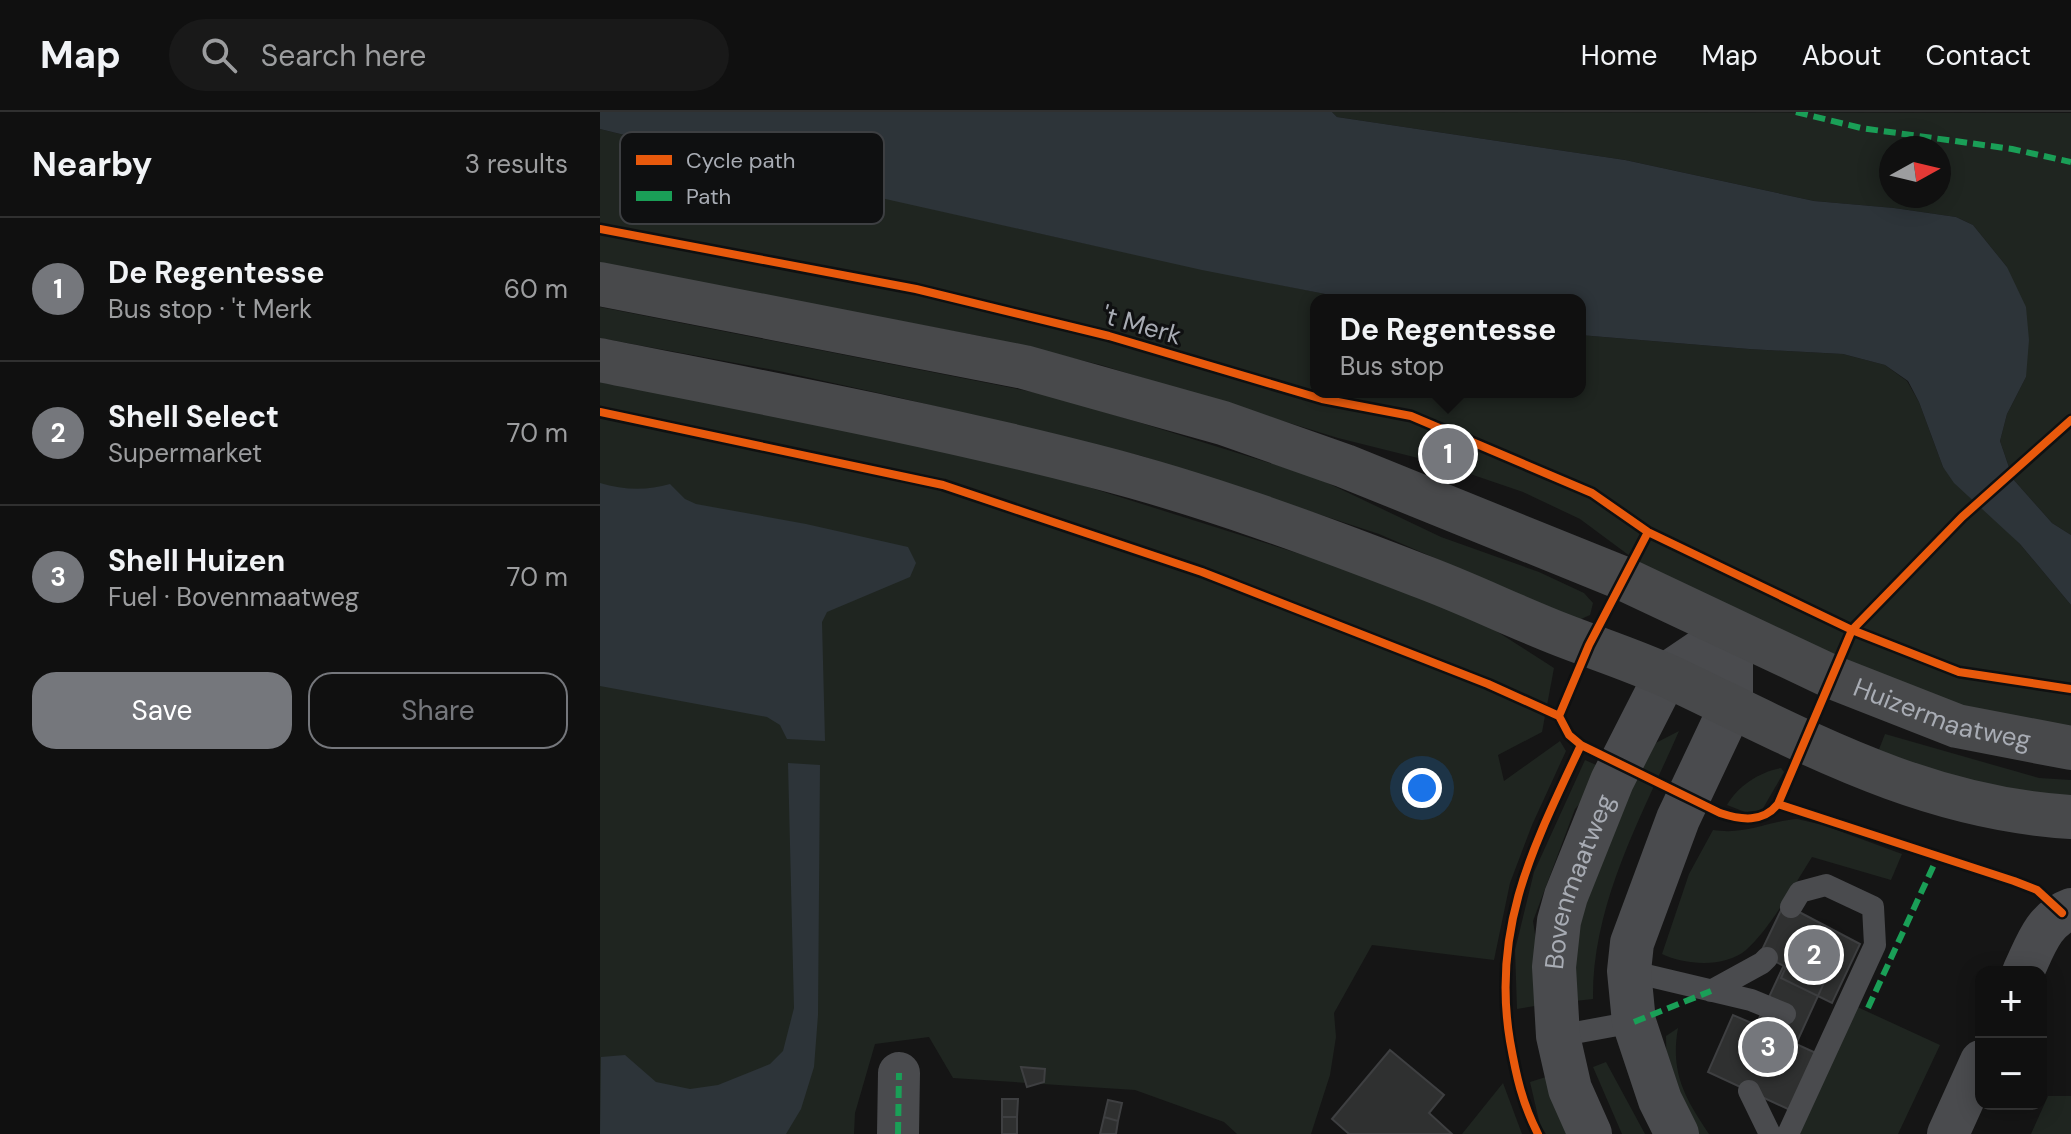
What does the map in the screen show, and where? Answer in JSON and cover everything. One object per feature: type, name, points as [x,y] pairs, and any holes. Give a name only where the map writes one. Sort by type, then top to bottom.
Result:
[{"type":"main road","points":[[600,284],[1024,367],[1223,423],[1345,466],[1609,573],[1731,631]]},
{"type":"main road","points":[[600,360],[892,418],[1097,467],[1263,517],[1421,576],[1563,636],[1666,675],[1805,743],[1912,787],[1989,807],[2071,817]]},
{"type":"main road","name":"Huizermaatweg","points":[[1731,631],[1832,677],[1957,726],[2071,748]]},
{"type":"street","name":"Bovenmaatweg","points":[[1590,1134],[1570,1089],[1558,1036],[1554,967],[1559,921],[1566,896],[1612,781],[1666,675],[1731,631]]},
{"type":"street","points":[[1677,1134],[1660,1100],[1634,1022],[1629,971],[1632,943],[1678,819],[1731,707],[1731,631]]},
{"type":"street","points":[[2026,966],[2047,924],[2071,909]]},
{"type":"street","points":[[898,1134],[899,1073]]},
{"type":"street","points":[[1948,1134],[1975,1074]]},
{"type":"lane","points":[[1788,1134],[1875,945],[1873,907],[1826,885],[1800,892],[1791,907]]},
{"type":"lane","points":[[1711,991],[1767,958]]},
{"type":"lane","points":[[1629,971],[1751,1000],[1785,1014]]},
{"type":"lane","points":[[1558,1036],[1634,1022]]},
{"type":"lane","points":[[1749,1091],[1770,1134]]},
{"type":"shaded area","points":[[600,112],[1332,112],[1337,117],[1625,160],[1814,201],[1956,217],[1973,225],[2007,267],[2026,307],[2029,340],[2026,377],[2007,414],[2000,441],[2013,479],[2052,523],[2071,535],[2071,605],[2020,544],[1954,483],[1943,467],[1908,381],[1885,365],[1843,354],[1586,335],[1586,294],[1325,294],[1202,270],[884,199],[884,132],[620,134],[600,129]]},
{"type":"shaded area","points":[[1332,112],[2071,113],[2071,535],[2052,523],[2013,479],[2000,441],[2007,414],[2026,377],[2007,267],[1973,225],[1956,217],[1894,208],[1951,208],[1951,136],[1879,136],[1879,207],[1814,201],[1625,160],[1337,117]]},
{"type":"shaded area","points":[[600,129],[620,134],[620,224],[884,224],[884,197],[1327,294],[1310,294],[1310,398],[1586,398],[1586,335],[1843,354],[1885,365],[1907,381],[1919,402],[1943,467],[2020,544],[2071,605],[2071,735],[1978,712],[1863,669],[1642,565],[1580,519],[1523,492],[1438,463],[1338,438],[1101,365],[985,337],[600,265]]},
{"type":"shaded area","points":[[600,307],[1048,395],[1315,477],[1441,537],[1539,572],[1584,593],[1593,603],[1590,615],[1579,620],[1379,534],[1142,456],[779,371],[600,338]]},
{"type":"shaded area","points":[[600,374],[990,456],[1329,563],[1471,615],[1554,668],[1542,732],[1498,755],[1504,781],[1560,741],[1566,751],[1510,883],[1494,960],[1372,945],[1334,1013],[1336,1037],[1330,1075],[1311,1134],[1237,1134],[1224,1122],[1135,1090],[953,1078],[929,1037],[875,1044],[855,1113],[854,1134],[600,1134]]},
{"type":"shaded area","points":[[600,483],[635,489],[670,484],[685,499],[696,504],[908,547],[916,563],[910,577],[827,612],[822,622],[825,741],[787,739],[780,725],[767,717],[600,686]]},
{"type":"shaded area","points":[[1679,731],[1635,828],[1610,894],[1595,963],[1593,999],[1575,1001],[1569,961],[1588,880],[1644,749]]},
{"type":"shaded area","points":[[1885,734],[2039,778],[2071,780],[2071,806],[1876,757]]},
{"type":"shaded area","points":[[1585,760],[1603,768],[1596,786],[1575,809],[1533,921],[1539,960],[1535,1006],[1517,1009],[1515,950],[1534,872]]},
{"type":"shaded area","points":[[788,763],[820,765],[818,1015],[814,1067],[801,1109],[786,1134],[600,1134],[601,1057],[625,1055],[656,1082],[690,1089],[718,1085],[770,1064],[783,1051],[794,1008]]},
{"type":"shaded area","points":[[1781,768],[1784,772],[1762,810],[1745,812],[1727,805],[1750,781]]},
{"type":"shaded area","points":[[1797,819],[1823,825],[1902,854],[1891,880],[1812,857],[1764,931],[1737,956],[1705,963],[1682,961],[1662,954],[1689,874],[1713,830],[1746,830]]},
{"type":"shaded area","points":[[1853,1005],[1940,1045],[1898,1134],[1799,1134]]},
{"type":"shaded area","points":[[1678,1028],[1678,1072],[1693,1109],[1709,1134],[1692,1134],[1667,1092],[1666,1036]]},
{"type":"shaded area","points":[[1606,1062],[1645,1134],[1622,1134],[1593,1067]]},
{"type":"shaded area","points":[[1549,1076],[1568,1134],[1546,1134],[1540,1125],[1530,1082]]},
{"type":"shaded area","points":[[1503,1083],[1522,1134],[1462,1134]]},
{"type":"shaded area","points":[[2071,1096],[2071,1134],[2031,1134],[2042,1110],[2047,1110],[2047,1098]]},
{"type":"building","points":[[1784,904],[1860,944],[1832,1003],[1781,978],[1786,967],[1760,954]]},
{"type":"building","points":[[1783,967],[1823,985],[1796,1044],[1816,1053],[1790,1110],[1708,1072],[1733,1015],[1756,1025]]},
{"type":"building","points":[[1390,1050],[1444,1095],[1429,1113],[1452,1134],[1349,1134],[1332,1119]]},
{"type":"building","points":[[1021,1067],[1045,1069],[1044,1082],[1027,1087]]},
{"type":"building","points":[[1002,1099],[1018,1099],[1017,1117],[1002,1117]]},
{"type":"building","points":[[1108,1100],[1122,1103],[1118,1121],[1104,1117]]},
{"type":"building","points":[[1002,1117],[1017,1117],[1017,1134],[1002,1134]]},
{"type":"building","points":[[1104,1117],[1118,1121],[1116,1134],[1100,1134]]},
{"type":"marked path","points":[[1796,112],[1861,128],[2012,149],[2071,162]]},
{"type":"marked path","points":[[1868,1008],[1938,856]]},
{"type":"marked path","points":[[1634,1022],[1711,991]]},
{"type":"marked path","points":[[898,1134],[899,1073]]},
{"type":"cycle path","name":"'t Merk","points":[[600,229],[916,289],[1109,336],[1310,395]]},
{"type":"cycle path","name":"'t Merk","points":[[1319,398],[1411,416],[1592,493],[1648,532],[1852,630],[1959,672],[2071,689]]},
{"type":"cycle path","points":[[600,412],[943,485],[1202,572],[1488,684],[1559,716]]},
{"type":"cycle path","points":[[1648,532],[1589,645],[1559,716],[1569,735],[1581,745],[1720,813],[1744,818],[1759,817],[1778,804],[1852,630],[1962,517],[2071,420]]},
{"type":"cycle path","points":[[1538,1134],[1524,1100],[1512,1053],[1506,1000],[1506,961],[1512,924],[1533,853],[1581,745]]},
{"type":"cycle path","points":[[1778,804],[2014,881],[2037,890],[2062,913]]},
{"type":"place","name":"De Regentesse","points":[[1448,454]]},
{"type":"place","name":"Shell Select","points":[[1814,955]]},
{"type":"place","name":"Shell Huizen","points":[[1768,1047]]}]
